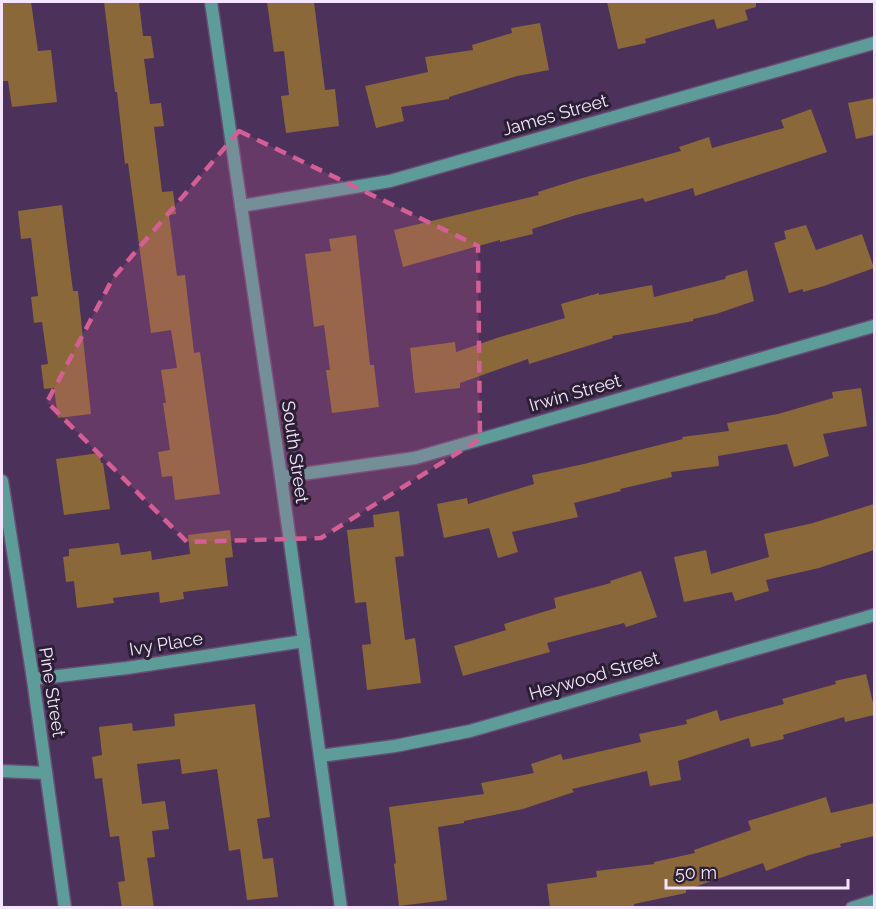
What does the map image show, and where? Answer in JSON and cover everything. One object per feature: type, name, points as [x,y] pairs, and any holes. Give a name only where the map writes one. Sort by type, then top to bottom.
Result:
[{"type":"street","name":"South Street","points":[[211,2],[281,477],[341,908]]},
{"type":"street","name":"James Street","points":[[241,206],[390,181],[874,44]]},
{"type":"street","name":"Irwin Street","points":[[281,477],[415,458],[874,326]]},
{"type":"street","name":"Pine Street","points":[[2,481],[65,908]]},
{"type":"street","name":"Heywood Street","points":[[320,756],[395,746],[470,731],[874,615]]},
{"type":"street","name":"Ivy Place","points":[[33,679],[127,668],[304,640]]},
{"type":"street","points":[[2,771],[46,773]]},
{"type":"street","points":[[852,908],[874,901]]},
{"type":"highlighted area","points":[[239,131],[478,246],[480,439],[321,538],[187,542],[47,402],[113,278]]},
{"type":"building","points":[[2,2],[31,2],[38,51],[51,50],[57,102],[12,107],[8,81],[2,81]]},
{"type":"building","points":[[104,2],[139,2],[143,36],[151,36],[154,58],[144,59],[150,104],[161,103],[164,126],[154,127],[162,192],[173,191],[176,214],[169,215],[177,276],[185,275],[194,353],[200,352],[220,494],[175,500],[172,476],[162,477],[158,452],[170,450],[161,370],[177,368],[171,330],[151,333],[128,163],[125,164]]},
{"type":"building","points":[[267,2],[314,2],[325,90],[335,89],[339,126],[286,133],[281,96],[289,95],[284,51],[274,52]]},
{"type":"building","points":[[607,2],[756,2],[756,7],[745,10],[748,20],[717,29],[714,19],[645,39],[646,43],[618,49]]},
{"type":"building","points":[[540,23],[549,70],[517,76],[449,97],[449,99],[401,107],[404,121],[376,128],[365,86],[428,72],[425,57],[473,50],[472,45],[512,33],[511,28]]},
{"type":"building","points":[[874,98],[874,135],[856,139],[848,103]]},
{"type":"building","points":[[811,109],[827,152],[695,196],[693,188],[645,202],[643,198],[532,229],[533,234],[500,242],[500,240],[403,267],[394,230],[539,195],[538,192],[579,179],[681,151],[679,147],[709,137],[712,148],[784,128],[781,120]]},
{"type":"building","points":[[62,205],[73,291],[78,291],[91,414],[58,418],[54,388],[44,389],[41,365],[48,364],[42,322],[34,323],[31,297],[38,296],[31,238],[21,239],[18,211]]},
{"type":"building","points":[[806,225],[816,250],[862,234],[874,268],[824,286],[789,293],[774,243],[786,239],[784,231]]},
{"type":"building","points":[[356,235],[370,365],[374,365],[379,407],[332,413],[326,370],[330,370],[324,325],[314,327],[305,254],[331,251],[329,239]]},
{"type":"building","points":[[747,270],[754,301],[693,319],[693,321],[612,336],[613,338],[529,364],[528,359],[460,383],[460,388],[415,393],[410,348],[455,342],[456,352],[565,318],[561,304],[599,293],[599,295],[652,285],[654,297],[725,279],[726,276]]},
{"type":"building","points":[[861,388],[867,426],[823,434],[829,456],[794,467],[787,444],[718,456],[719,466],[671,472],[672,477],[574,503],[578,517],[512,532],[518,552],[498,558],[489,528],[444,538],[437,504],[467,498],[468,504],[534,484],[532,475],[683,439],[682,437],[729,431],[727,423],[778,414],[833,398],[832,392]]},
{"type":"building","points":[[99,453],[101,463],[103,463],[110,509],[64,515],[56,459]]},
{"type":"building","points":[[874,504],[874,550],[819,568],[766,580],[769,591],[735,601],[732,592],[684,602],[674,557],[706,550],[711,574],[769,557],[764,534],[813,523]]},
{"type":"building","points":[[399,511],[404,556],[395,557],[405,640],[415,638],[421,683],[367,690],[362,645],[371,644],[366,602],[355,603],[347,530],[374,527],[373,515]]},
{"type":"building","points":[[230,530],[233,557],[225,558],[228,586],[183,592],[184,599],[160,603],[159,592],[113,598],[114,603],[77,608],[74,581],[66,582],[63,557],[69,556],[69,549],[119,543],[121,555],[151,551],[152,560],[190,554],[188,535]]},
{"type":"building","points":[[641,571],[657,617],[626,627],[624,623],[547,643],[550,652],[463,676],[454,646],[506,630],[504,624],[556,608],[554,598],[611,583],[610,581]]},
{"type":"building","points":[[866,674],[874,715],[845,722],[844,717],[783,735],[784,739],[751,747],[749,738],[678,761],[681,780],[650,786],[647,771],[572,789],[574,792],[523,809],[438,827],[447,900],[399,906],[389,807],[484,794],[481,783],[534,773],[531,764],[561,754],[563,760],[641,742],[639,734],[687,724],[686,720],[717,710],[720,721],[784,704],[782,699],[836,684],[835,681]]},
{"type":"building","points":[[255,704],[270,817],[257,819],[263,859],[273,858],[278,897],[247,900],[240,849],[229,851],[217,769],[182,774],[180,759],[137,764],[142,804],[165,801],[169,829],[152,831],[155,857],[147,858],[154,908],[122,908],[118,882],[125,881],[119,836],[110,837],[102,778],[95,779],[92,757],[102,755],[99,727],[132,723],[133,731],[175,726],[174,714]]},
{"type":"building","points":[[826,797],[831,813],[874,803],[874,836],[840,844],[841,847],[809,855],[766,871],[763,863],[686,890],[686,893],[634,904],[634,908],[550,908],[547,884],[597,877],[596,871],[654,864],[654,862],[695,853],[694,850],[751,830],[748,821]]}]
